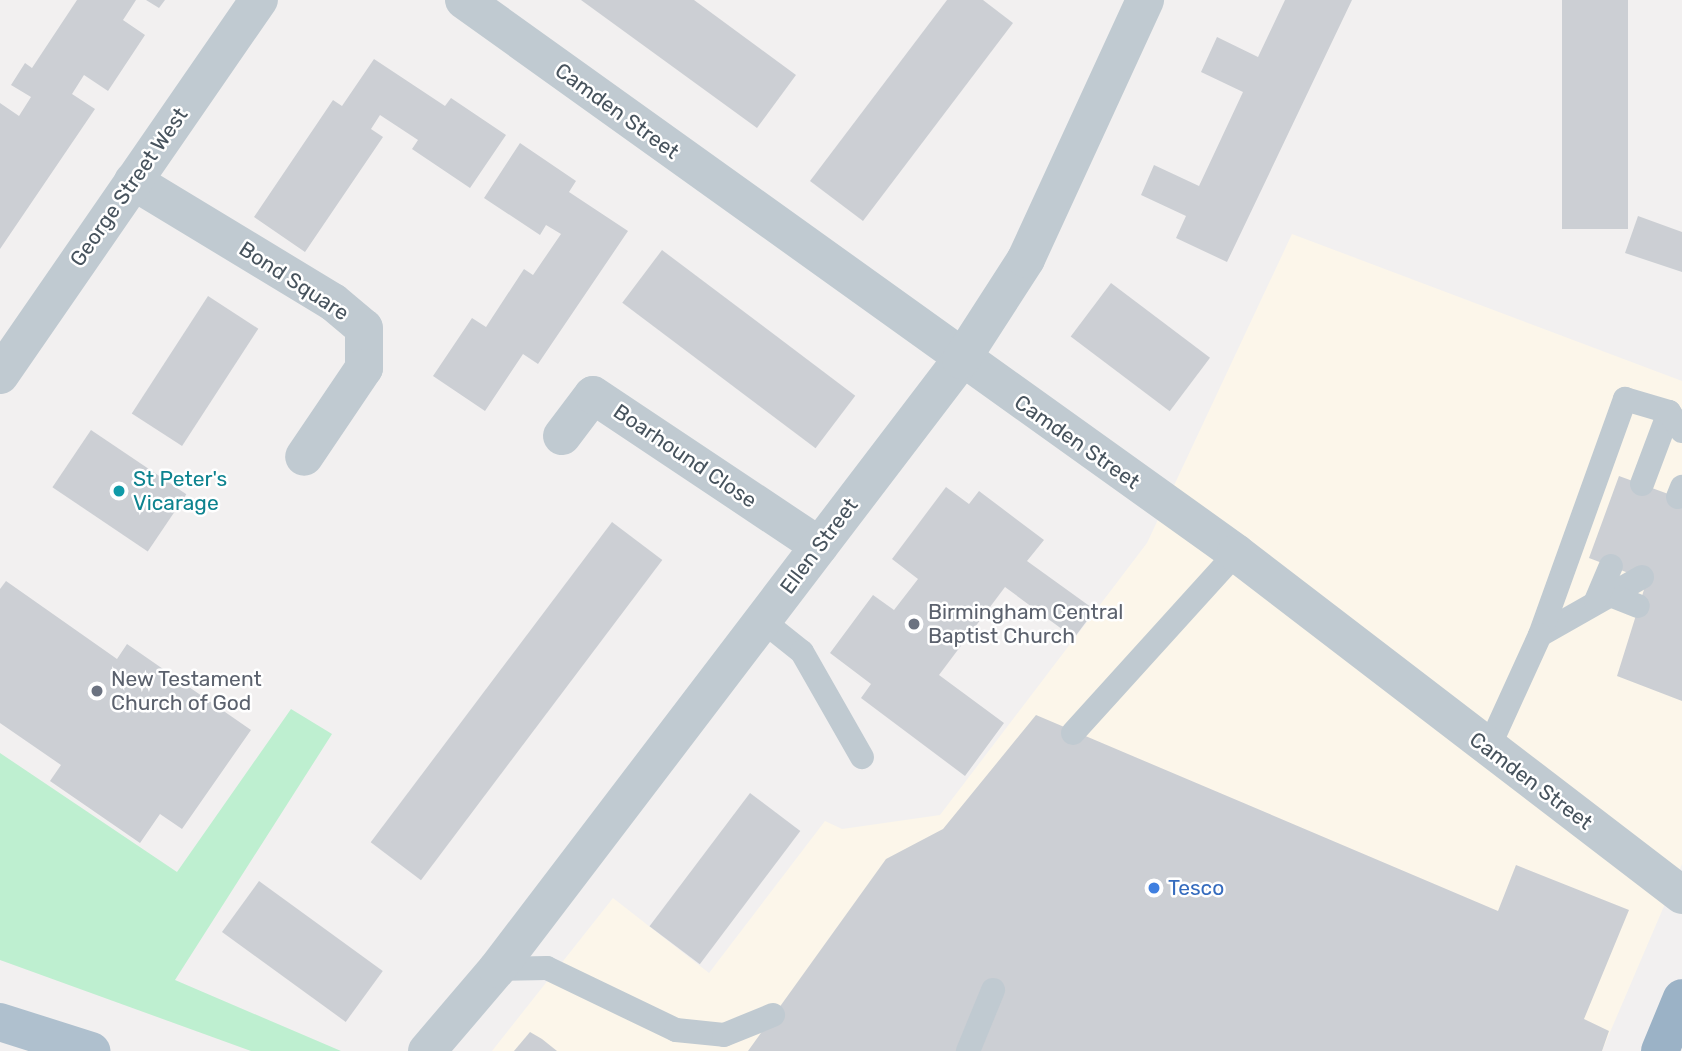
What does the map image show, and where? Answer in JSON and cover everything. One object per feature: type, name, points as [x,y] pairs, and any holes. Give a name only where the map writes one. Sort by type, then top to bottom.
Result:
[{"type":"highway","points":[[1660,1051],[1682,998]]},
{"type":"main road","points":[[0,1022],[91,1051]]},
{"type":"street","name":"George Street West","points":[[0,375],[259,0]]},
{"type":"street","name":"Camden Street","points":[[464,0],[961,360],[1236,553],[1488,749],[1682,894]]},
{"type":"street","name":"Ellen Street","points":[[427,1051],[497,969],[961,360],[1026,259],[1145,0]]},
{"type":"street","name":"Bond Square","points":[[133,181],[333,302],[364,328],[364,368],[304,457]]},
{"type":"street","name":"Boarhound Close","points":[[562,436],[593,395],[819,546]]},
{"type":"lane","points":[[1488,749],[1540,635],[1625,399],[1676,421],[1642,484]]},
{"type":"lane","points":[[1073,733],[1236,553]]},
{"type":"lane","points":[[1602,598],[1611,566]]},
{"type":"lane","points":[[1540,635],[1642,577]]},
{"type":"lane","points":[[1602,598],[1638,606]]},
{"type":"lane","points":[[762,620],[802,652],[862,757]]},
{"type":"lane","points":[[497,969],[547,968],[676,1030],[724,1035],[773,1015]]},
{"type":"lane","points":[[968,1051],[993,990]]},
{"type":"shaded area","points":[[1292,234],[1682,381],[1682,864],[1602,1051],[492,1051],[613,898],[709,973],[825,821],[842,829],[940,815],[1147,543]]},
{"type":"green space","points":[[291,709],[332,734],[175,980],[341,1051],[251,1051],[0,960],[0,753],[177,872]]},
{"type":"building","points":[[77,0],[136,0],[123,20],[145,35],[108,91],[84,75],[72,94],[95,109],[0,249],[0,103],[19,116],[31,97],[11,85],[25,63],[32,68]]},
{"type":"building","points":[[146,0],[165,0],[159,8]]},
{"type":"building","points":[[581,0],[694,0],[796,75],[757,128]]},
{"type":"building","points":[[947,0],[983,0],[1013,23],[863,221],[810,181]]},
{"type":"building","points":[[1285,0],[1352,0],[1227,262],[1176,238],[1186,216],[1141,195],[1154,165],[1199,186],[1243,92],[1201,72],[1217,37],[1258,57]]},
{"type":"building","points":[[1562,0],[1628,0],[1628,229],[1562,229]]},
{"type":"building","points":[[374,59],[445,106],[451,98],[506,135],[470,188],[412,149],[418,140],[380,115],[371,129],[383,137],[305,252],[254,217],[333,100],[342,106]]},
{"type":"building","points":[[520,143],[576,181],[569,192],[628,231],[538,364],[523,354],[485,411],[433,376],[472,318],[486,327],[524,269],[533,275],[561,234],[546,225],[540,235],[484,198]]},
{"type":"building","points":[[1638,216],[1682,232],[1682,272],[1625,253]]},
{"type":"building","points":[[662,250],[855,396],[816,448],[622,303]]},
{"type":"building","points":[[1111,283],[1210,358],[1170,411],[1071,337]]},
{"type":"building","points":[[208,296],[258,329],[182,446],[132,413]]},
{"type":"building","name":"St Peter's Vicarage","points":[[91,430],[186,494],[148,552],[52,487]]},
{"type":"building","points":[[1619,476],[1682,499],[1682,701],[1617,676],[1647,580],[1589,558]]},
{"type":"building","name":"Birmingham Central Baptist Church","points":[[946,487],[969,504],[979,491],[1044,540],[1027,561],[1095,610],[1074,638],[1005,587],[939,675],[1004,723],[965,776],[861,698],[871,684],[830,653],[873,595],[894,610],[918,579],[892,559]]},
{"type":"building","points":[[612,522],[662,560],[421,880],[371,842]]},
{"type":"building","name":"New Testament Church of God","points":[[6,581],[117,659],[127,644],[251,730],[182,829],[160,814],[140,843],[50,781],[61,765],[0,723],[0,589]]},
{"type":"building","name":"Tesco","points":[[1036,715],[1498,911],[1516,865],[1629,910],[1584,1019],[1609,1031],[1602,1051],[748,1051],[886,859],[943,829]]},
{"type":"building","points":[[750,793],[800,831],[700,964],[649,926]]},
{"type":"building","points":[[259,881],[383,971],[346,1022],[222,932]]},
{"type":"building","points":[[530,1032],[542,1039],[557,1051],[514,1051]]},
{"type":"place","name":"St Peter's Vicarage","points":[[119,491]]},
{"type":"place","name":"Birmingham Central Baptist Church","points":[[914,624]]},
{"type":"place","name":"New Testament Church of God","points":[[97,691]]},
{"type":"place","name":"Tesco","points":[[1154,888]]}]
